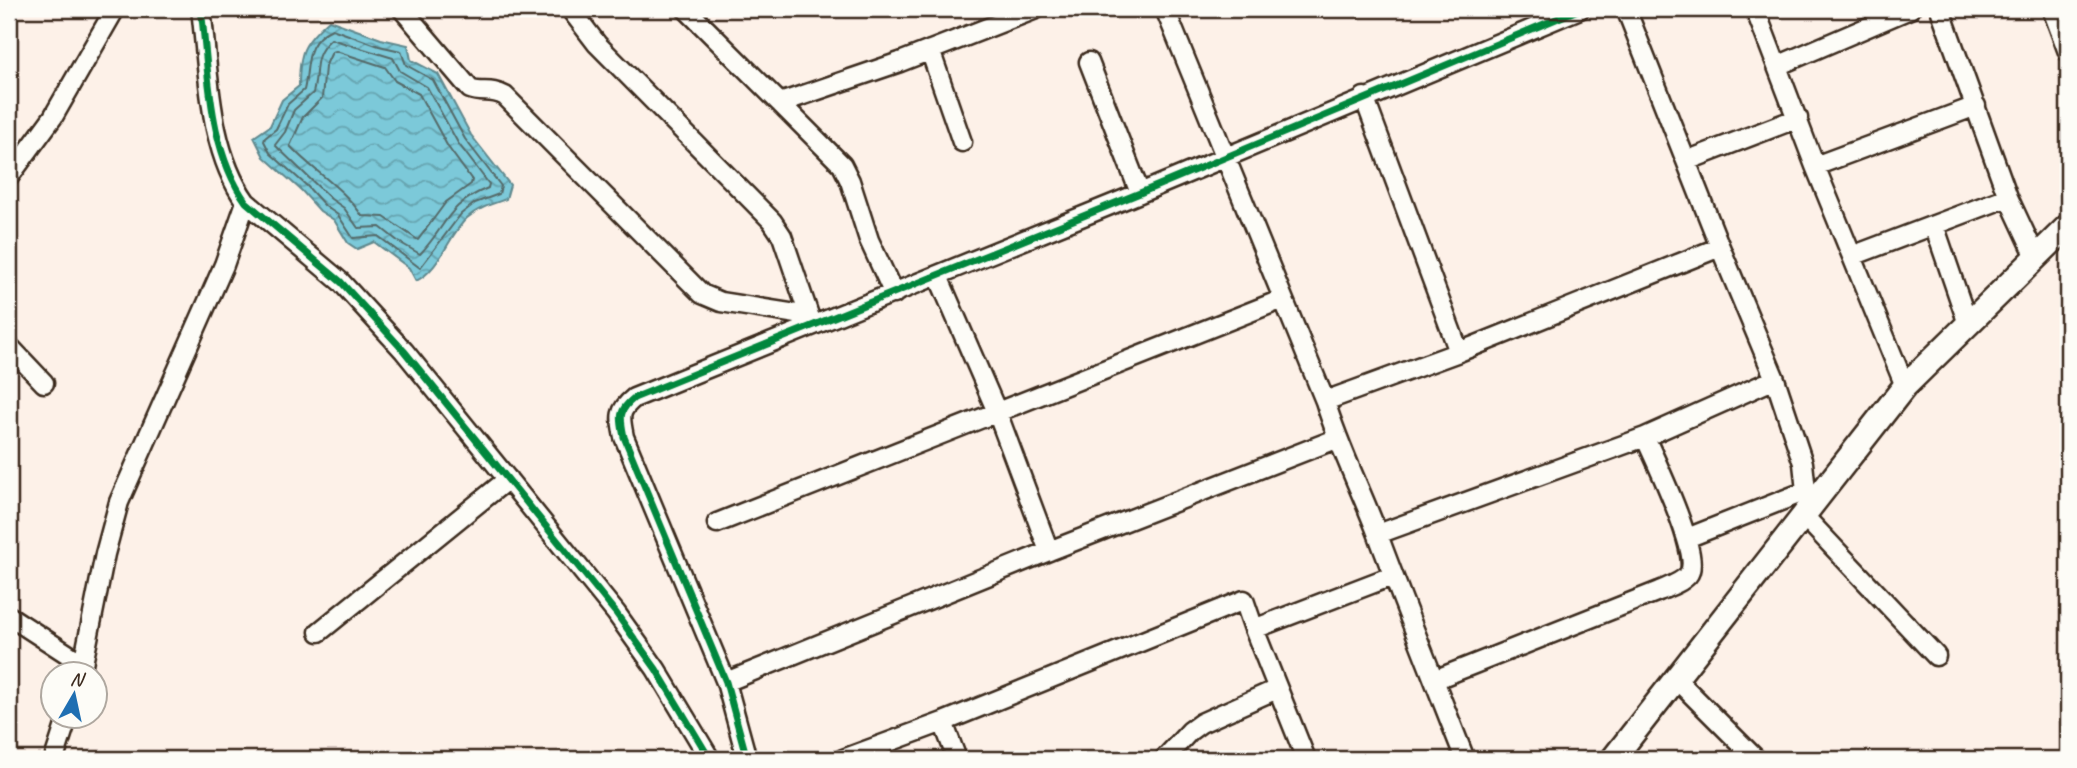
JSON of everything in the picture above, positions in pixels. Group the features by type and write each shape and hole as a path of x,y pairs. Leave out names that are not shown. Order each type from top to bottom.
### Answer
{"street":[{"path":"9,177 53,117 115,9"},
{"path":"201,9 218,141 234,186 246,202 341,282 375,317 616,613 656,669 710,759"},
{"path":"402,9 470,89 478,92 488,90 505,96 702,294 721,302 811,321"},
{"path":"686,9 842,165 869,240 894,294"},
{"path":"780,103 1036,9"},
{"path":"1165,9 1325,401 1336,439 1378,534 1465,759"},
{"path":"747,759 726,682 624,437 620,418 624,407 634,398 811,321 894,294 1580,9"},
{"path":"1626,9 1775,379 1803,463 1808,501 1936,656"},
{"path":"1755,9 1815,166 1905,386"},
{"path":"1777,66 1910,9"},
{"path":"1940,9 2008,197 2036,257"},
{"path":"2052,9 2068,52"},
{"path":"571,10 597,44 772,221 782,236 811,321"},
{"path":"930,50 962,142"},
{"path":"1089,62 1140,193"},
{"path":"1364,97 1459,352"},
{"path":"1815,166 1976,106"},
{"path":"1686,161 1798,118"},
{"path":"1852,257 2008,197"},
{"path":"84,660 104,554 119,502 224,265 246,202"},
{"path":"1934,225 1968,324"},
{"path":"1613,759 1808,501 1905,386 2068,226"},
{"path":"1325,401 1459,352 1720,247"},
{"path":"938,276 997,412 1049,551"},
{"path":"717,523 1283,299"},
{"path":"9,346 44,383"},
{"path":"1378,534 1645,437 1775,379"},
{"path":"1434,680 1679,582 1689,575 1693,564 1687,538 1645,437"},
{"path":"726,682 1049,551 1336,439"},
{"path":"319,632 508,479"},
{"path":"1687,538 1808,501"},
{"path":"1254,629 1392,576"},
{"path":"843,759 943,722 1244,600 1306,759"},
{"path":"9,616 70,660"},
{"path":"1676,679 1756,759"},
{"path":"1164,759 1201,723 1277,689"},
{"path":"943,722 957,759"},
{"path":"54,759 63,730"}],"water":[{"path":"329,20 381,39 408,45 411,60 438,74 471,135 510,185 506,199 480,209 460,225 438,261 416,281 409,268 374,242 357,249 348,243 334,220 320,211 264,157 254,137 270,126 282,100 299,86 304,49 313,35"}],"cycle path":[{"path":"201,9 217,134 233,181 246,202 341,282 404,351 616,613 656,669 710,759"},
{"path":"747,759 726,682 624,437 623,411 634,398 1140,193 1580,9"}]}
